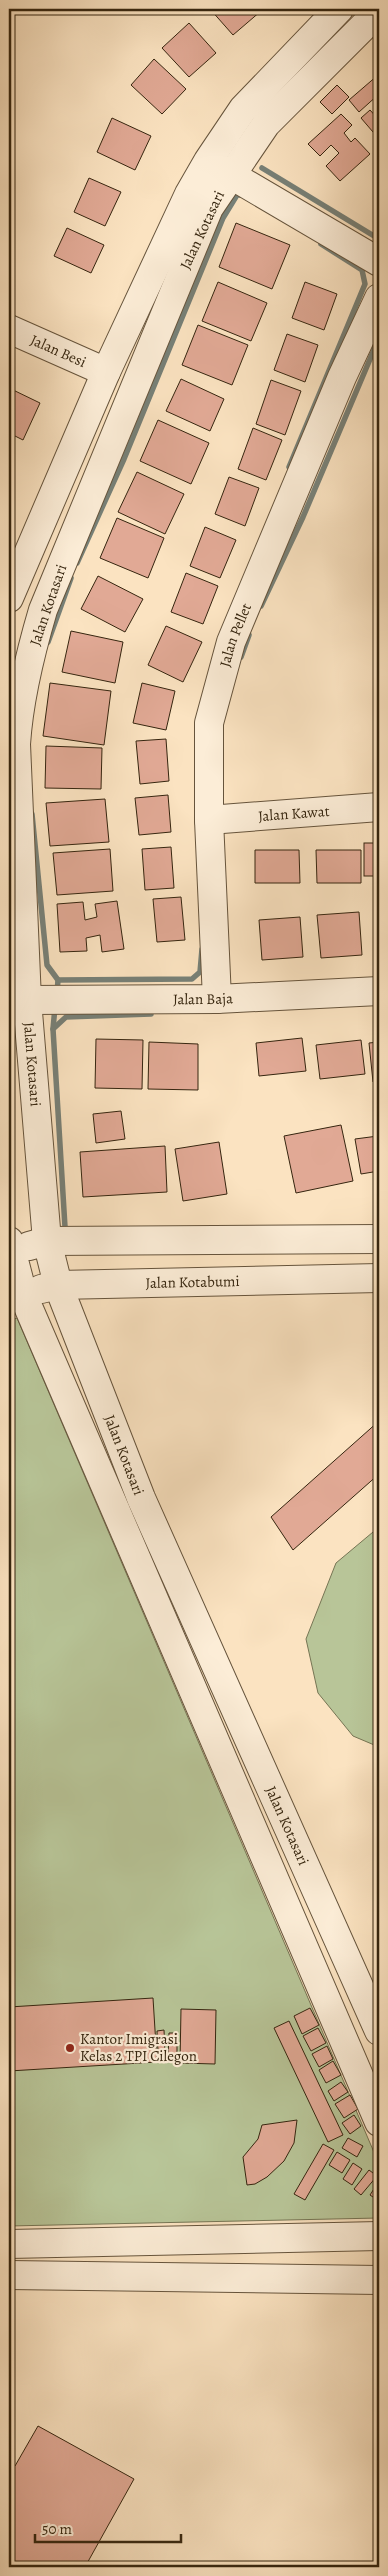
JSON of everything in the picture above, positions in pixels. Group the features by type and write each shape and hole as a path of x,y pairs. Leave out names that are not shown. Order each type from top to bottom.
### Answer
{"street":[{"name":"Jalan Kotasari","path":"9,598 106,372 189,194 208,161 243,109 339,9"},
{"name":"Jalan Kotasari","path":"379,11 266,124 209,208 42,610 13,719 47,1241 58,1285 144,1506 379,2031"},
{"path":"208,161 379,262"},
{"name":"Jalan Pellet","path":"217,999 218,819 209,723 231,642 342,377 379,298"},
{"name":"Jalan Besi","path":"9,329 106,372"},
{"name":"Jalan Kawat","path":"218,819 379,807"},
{"name":"Jalan Baja","path":"30,1000 217,999 379,992"},
{"path":"9,1248 47,1241 379,1239"},
{"name":"Jalan Kotasari","path":"9,1248 16,1297 379,2122"},
{"name":"Jalan Kotabumi","path":"16,1297 58,1285 379,1278"},
{"path":"9,2244 379,2236"},
{"path":"9,2275 379,2280"}],"green space":[{"path":"17,1318 379,2164 379,2218 9,2226 9,1321"},
{"path":"379,1527 379,1747 353,1736 318,1693 306,1639 336,1563"}],"building":[{"path":"210,9 259,9 261,11 233,35"},
{"path":"189,23 216,53 189,77 162,48"},
{"path":"154,59 186,89 162,114 131,85"},
{"path":"378,75 379,94 359,112 349,100"},
{"path":"337,85 349,97 332,114 320,102"},
{"path":"370,110 379,120 379,139 361,118"},
{"path":"341,114 352,125 344,133 351,142 355,138 370,154 340,181 326,166 339,153 331,145 320,156 308,144"},
{"path":"112,118 151,136 135,170 97,152"},
{"path":"89,178 121,192 105,226 74,212"},
{"path":"236,223 290,245 272,289 219,267"},
{"path":"67,228 104,245 91,273 54,256"},
{"path":"218,282 267,303 251,341 202,321"},
{"path":"305,282 337,294 324,330 292,318"},
{"path":"198,325 248,345 232,385 182,365"},
{"path":"287,334 318,345 305,382 274,370"},
{"path":"181,379 224,399 210,431 166,411"},
{"path":"271,380 301,391 285,435 256,424"},
{"path":"9,388 40,403 23,440 9,433"},
{"path":"158,420 209,443 191,484 140,461"},
{"path":"253,428 282,440 266,480 238,469"},
{"path":"137,472 184,494 165,534 118,512"},
{"path":"229,477 259,488 245,526 215,514"},
{"path":"117,518 164,538 148,578 100,558"},
{"path":"205,527 236,540 220,578 190,566"},
{"path":"186,573 218,586 203,624 171,612"},
{"path":"98,576 143,599 125,632 81,609"},
{"path":"166,626 202,642 183,682 148,665"},
{"path":"71,631 123,642 115,683 62,672"},
{"path":"50,683 111,691 104,745 43,736"},
{"path":"142,683 175,691 166,730 133,723"},
{"path":"166,739 169,781 140,784 136,741"},
{"path":"46,746 102,748 101,789 45,788"},
{"path":"168,795 171,832 139,835 135,798"},
{"path":"105,799 109,842 50,846 46,803"},
{"path":"364,843 379,843 379,876 364,876"},
{"path":"171,847 174,888 145,890 142,849"},
{"path":"110,849 113,891 57,895 53,853"},
{"path":"255,850 299,850 300,883 255,883"},
{"path":"316,850 361,850 361,883 317,883"},
{"path":"181,897 185,940 157,942 153,899"},
{"path":"117,901 124,949 102,952 100,935 86,938 87,951 60,952 57,904 83,902 85,920 97,917 95,904"},
{"path":"359,912 362,955 321,958 317,915"},
{"path":"375,913 379,913 379,949 377,949"},
{"path":"300,917 303,957 262,960 259,920"},
{"path":"302,1038 306,1071 259,1076 256,1043"},
{"path":"96,1039 143,1040 142,1089 95,1088"},
{"path":"361,1040 365,1074 320,1079 316,1045"},
{"path":"149,1042 198,1044 198,1090 148,1089"},
{"path":"379,1042 379,1081 373,1082 369,1043"},
{"path":"121,1111 125,1139 96,1143 93,1114"},
{"path":"341,1125 353,1181 296,1193 284,1136"},
{"path":"378,1136 379,1171 361,1174 355,1139"},
{"path":"219,1142 227,1194 183,1201 175,1149"},
{"path":"165,1146 167,1192 83,1197 80,1152"},
{"path":"379,1421 379,1474 293,1550 271,1517"},
{"path":"153,1998 157,2062 9,2071 9,2007"},
{"path":"310,2008 319,2025 302,2034 294,2016"},
{"path":"181,2009 216,2010 215,2064 180,2063"},
{"path":"289,2021 343,2135 328,2142 274,2028"},
{"path":"318,2028 326,2043 311,2051 303,2036"},
{"path":"164,2030 165,2051 158,2051 157,2031"},
{"path":"169,2033 177,2033 177,2059 168,2059"},
{"path":"327,2046 333,2059 319,2067 312,2054"},
{"path":"333,2061 341,2075 326,2083 319,2070"},
{"path":"341,2082 348,2092 334,2101 328,2091"},
{"path":"350,2095 358,2109 344,2118 335,2104"},
{"path":"354,2115 361,2126 350,2134 342,2123"},
{"path":"297,2120 294,2143 284,2161 267,2177 255,2184 247,2185 243,2157 258,2139 262,2125"},
{"path":"348,2138 363,2146 357,2157 342,2148"},
{"path":"323,2144 334,2150 305,2200 294,2194"},
{"path":"337,2152 350,2160 342,2173 329,2165"},
{"path":"353,2163 362,2169 352,2185 343,2179"},
{"path":"369,2170 377,2176 361,2195 354,2189"},
{"path":"379,2181 379,2201 370,2195"},
{"path":"38,2426 134,2479 85,2567 9,2567 9,2462 15,2466"}],"waterway":[{"path":"262,168 379,239"},
{"path":"77,563 124,459 223,218 237,195 244,195"},
{"path":"289,467 365,284 362,270 321,244"},
{"path":"261,606 303,517 379,338"},
{"path":"48,642 71,578"},
{"path":"241,657 249,635"},
{"path":"32,814 47,965 58,980 57,993"},
{"path":"58,980 192,979 200,972 202,949"},
{"path":"53,1029 55,1007"},
{"path":"70,1232 65,1227 53,1029 66,1017 151,1014"}],"place":[{"name":"Kantor Imigrasi Kelas 2 TPI Cilegon","path":"70,2048"}]}
